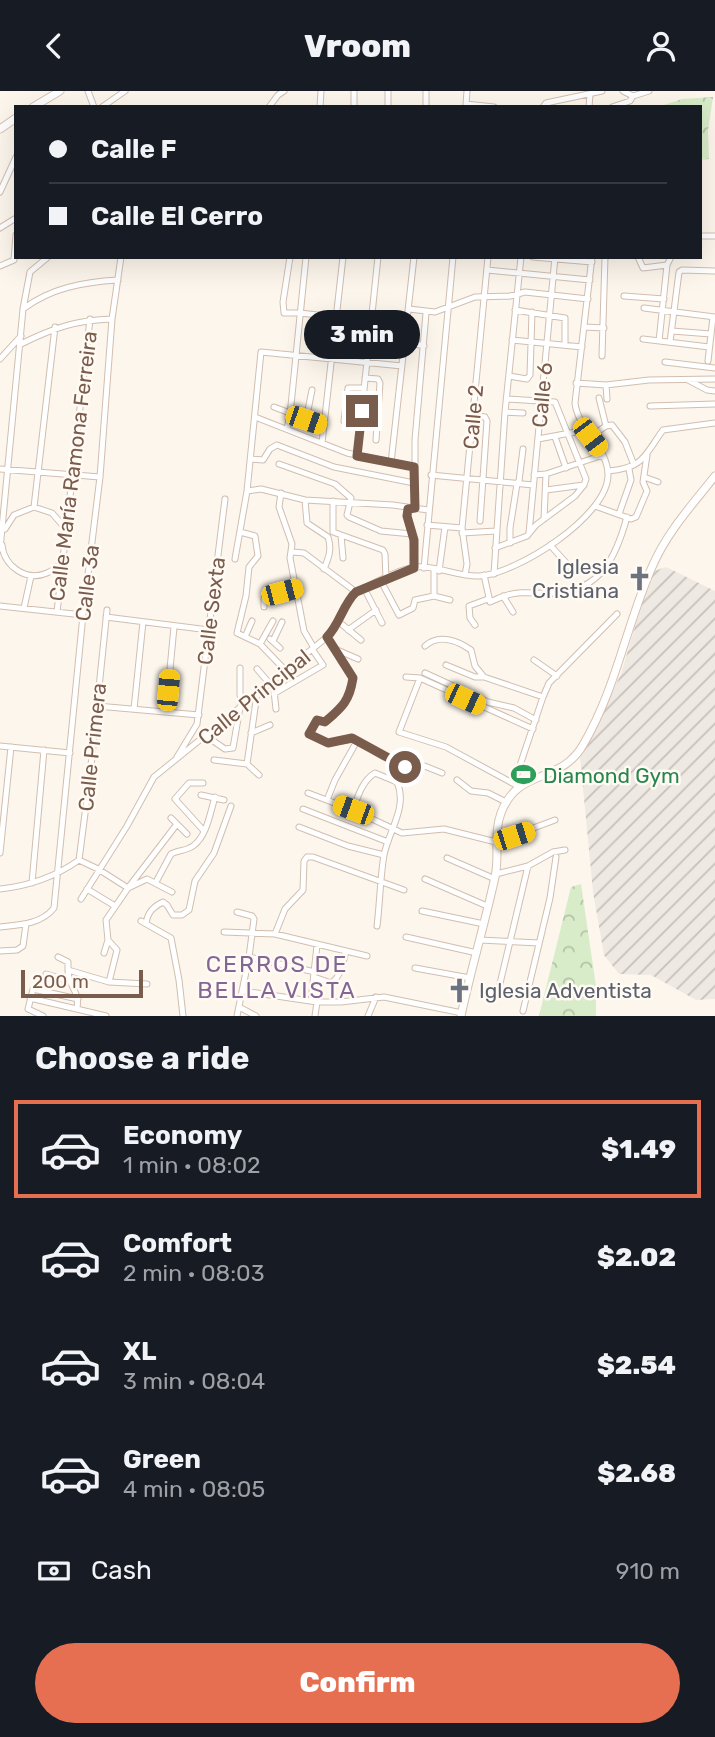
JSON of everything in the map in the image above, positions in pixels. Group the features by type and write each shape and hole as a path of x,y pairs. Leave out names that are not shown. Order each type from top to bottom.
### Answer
{"main road":[{"path":"47,94 60,91"},
{"path":"461,1014 495,876 497,827 506,802 516,785 565,767 584,744 619,667 652,565 673,527 715,476"}],"street":[{"path":"105,105 125,91"},
{"path":"270,105 284,91"},
{"path":"565,91 566,98"},
{"path":"556,104 575,94 602,91"},
{"path":"623,91 633,96"},
{"path":"618,105 649,91"},
{"path":"0,192 14,161"},
{"path":"0,549 23,309 30,272 46,259"},
{"name":"Calle 3a","path":"26,924 49,914 54,908 83,615 100,477 112,319 121,259"},
{"path":"290,259 282,311 286,314 300,313 336,319 370,333 424,346"},
{"path":"286,429 290,415 306,259"},
{"path":"322,443 343,259"},
{"path":"357,456 378,259"},
{"path":"391,463 414,259"},
{"path":"424,568 453,259"},
{"name":"Calle 2","path":"465,575 467,563 462,530 488,259"},
{"path":"494,574 506,399 521,259"},
{"name":"Calle 6","path":"529,533 554,259"},
{"path":"574,259 592,263 604,270"},
{"path":"602,356 605,259"},
{"path":"639,259 643,268 669,261 679,265 670,342"},
{"path":"659,341 669,261"},
{"path":"293,552 304,552 356,592 414,568 465,575 494,574 514,567 550,545 595,506 606,488 608,471 603,455 575,409 592,263"},
{"path":"487,270 590,280"},
{"path":"679,272 715,271"},
{"path":"23,309 58,289 97,281 118,280"},
{"path":"409,309 426,313 448,308 467,299 517,294 588,299"},
{"path":"624,296 664,299"},
{"path":"644,308 714,317 708,361"},
{"path":"515,310 566,319 565,345"},
{"path":"509,376 529,378 532,312"},
{"path":"415,508 414,467 426,313"},
{"path":"21,344 55,327 90,319 112,319"},
{"name":"Calle María Ramona Ferreira","path":"57,612 90,319"},
{"path":"34,507 55,327"},
{"path":"585,327 604,328"},
{"path":"672,331 711,334"},
{"path":"0,359 22,336"},
{"path":"643,339 709,348"},
{"path":"512,340 582,347"},
{"path":"235,559 247,491 261,352 402,366"},
{"path":"665,362 715,367"},
{"path":"365,378 378,379 380,383 376,440"},
{"path":"576,383 606,385 649,380 715,379"},
{"path":"688,380 715,391"},
{"path":"606,385 607,399"},
{"path":"344,421 348,388 364,388"},
{"path":"306,420 312,390"},
{"path":"599,398 606,426"},
{"path":"495,548 529,533 575,496 584,485 585,474 555,402 506,399"},
{"path":"650,406 715,404"},
{"path":"274,407 324,426"},
{"path":"505,412 523,413"},
{"path":"473,415 485,417 487,421 480,521"},
{"path":"255,417 357,456 414,467"},
{"path":"608,471 632,467 647,455 663,430 715,423"},
{"path":"590,437 612,425 625,442 632,467 631,480 619,514"},
{"path":"538,439 586,430"},
{"path":"555,436 566,468"},
{"path":"251,459 263,460 270,449 277,445 334,467 414,483"},
{"path":"510,543 523,449"},
{"path":"534,475 546,474 603,455"},
{"path":"595,506 627,517 636,517 647,491 643,483 647,455"},
{"path":"279,464 335,484 349,494 349,517 381,531 412,534"},
{"path":"0,469 100,477"},
{"path":"544,519 546,474"},
{"path":"431,475 533,485"},
{"path":"644,477 659,482"},
{"path":"546,489 584,485"},
{"path":"247,491 261,489 305,500 393,505 428,510"},
{"path":"275,693 323,665 304,631 290,558 293,552 279,507 281,493"},
{"name":"Calle Sexta","path":"175,759 197,724 199,715 225,499"},
{"path":"305,500 307,523 330,535 341,535 383,550 383,580 399,615 413,608 415,600 435,596 450,600"},
{"path":"324,569 330,555 333,501"},
{"path":"61,564 46,574 31,576 19,572 9,564 3,553 1,539 6,524 15,515 34,507 52,513 65,528"},
{"path":"408,509 414,568"},
{"path":"475,625 470,618 469,606 516,593 564,592 603,573 621,540 627,517"},
{"path":"427,526 496,531"},
{"path":"435,596 436,570 445,527"},
{"path":"240,532 256,536 258,556 249,567 246,596 237,634 260,644 286,671"},
{"path":"341,535 342,558"},
{"path":"550,545 569,566"},
{"path":"484,575 488,599"},
{"path":"24,608 31,576"},
{"path":"264,607 264,598 296,588"},
{"path":"364,588 382,623"},
{"name":"Calle Principal","path":"81,899 127,826 150,782 327,637 356,592"},
{"path":"503,596 513,612"},
{"path":"0,606 83,615"},
{"name":"Calle Primera","path":"79,860 107,610"},
{"path":"348,630 376,610"},
{"path":"419,678 399,732 446,747 516,785 549,683 617,614"},
{"path":"106,617 209,631"},
{"path":"245,636 252,621"},
{"path":"260,644 273,621"},
{"path":"134,709 143,622"},
{"path":"273,641 282,622"},
{"path":"339,622 361,640"},
{"path":"166,711 174,627"},
{"path":"265,634 280,648"},
{"path":"327,637 353,678 351,691 341,708 322,722 315,722 310,736 328,743 351,738 406,768 411,768 417,762 442,773"},
{"path":"425,646 438,639 458,643 471,650 475,666 484,677"},
{"path":"335,649 358,659"},
{"path":"534,660 557,676"},
{"path":"446,665 475,677 484,677 543,697"},
{"path":"206,736 225,749 233,748 241,706 240,668"},
{"path":"257,669 272,683 276,709"},
{"path":"425,673 488,702 514,708 536,720"},
{"path":"407,677 419,678 533,729"},
{"path":"247,764 257,694"},
{"path":"97,706 199,715"},
{"path":"251,733 270,725"},
{"path":"327,800 357,741"},
{"path":"0,746 70,753"},
{"path":"0,853 11,747"},
{"path":"32,883 44,750"},
{"path":"214,760 247,764 259,775"},
{"path":"397,782 406,768"},
{"path":"353,810 362,786 371,774 397,782 401,791 400,802 384,855 377,926"},
{"path":"457,780 471,791 491,794 506,802"},
{"path":"203,783 189,783 175,799 204,831"},
{"path":"308,793 402,833 444,829 496,842 555,820"},
{"path":"201,795 224,800"},
{"path":"156,882 171,854 193,846 204,831 215,797"},
{"path":"182,1015 171,938 143,922 154,907 163,902 173,915 182,915 189,910 195,881 214,853 230,806"},
{"path":"303,809 388,842"},
{"path":"171,818 187,834"},
{"path":"104,953 108,940 106,921 177,824"},
{"path":"299,827 348,846 384,855"},
{"path":"447,858 495,876 528,866 553,852 565,850"},
{"path":"275,934 285,909 303,890 304,861 307,857 313,856 404,890"},
{"path":"523,1011 555,876 556,857"},
{"path":"0,889 32,883 58,873 79,860 99,869 128,888"},
{"path":"497,996 528,866"},
{"path":"128,888 147,879 172,892"},
{"path":"425,880 487,905"},
{"path":"87,888 115,907"},
{"path":"422,911 484,924"},
{"path":"237,912 253,917 249,957 237,1016"},
{"path":"0,927 26,924 23,946 16,950 0,951"},
{"path":"224,932 275,934 367,956"},
{"path":"406,937 477,953"},
{"path":"108,940 117,950 109,982"},
{"path":"480,940 539,943"},
{"path":"315,1016 314,974 317,945"},
{"path":"249,957 314,974 331,983 335,982 341,971 346,951"},
{"path":"58,957 68,962 69,981 81,1012"},
{"path":"415,968 470,978"},
{"path":"68,970 109,982 147,984"},
{"path":"46,974 69,981"},
{"path":"43,1016 29,1010 33,989 78,999"},
{"path":"243,991 314,1001 341,1002 384,997 461,1014"},
{"path":"368,1016 376,997"},
{"path":"30,998 106,1016"},
{"path":"239,1007 256,1016"}],"shaded area":[{"path":"666,567 715,591 715,999 696,1000 651,975 619,974 604,955 593,892 580,757 621,674 651,572"}],"green space":[{"path":"713,97 708,131 709,159 702,160 702,105 664,105 682,99"},
{"path":"581,884 596,986 596,1016 539,1016 571,887"}],"place":[{"name":"Iglesia Cristiana","path":"639,578"},
{"name":"Diamond Gym","path":"523,775"},
{"name":"Iglesia Adventista","path":"459,990"}],"district":[{"name":"CERROS DE BELLA VISTA","path":"277,977"}],"route":[{"path":"362,411 357,456 414,467 415,508 408,509 407,516 414,540 414,568 352,595 339,622 327,637 353,678 349,697 325,722 317,720 309,734 328,743 352,738 405,767"}]}
